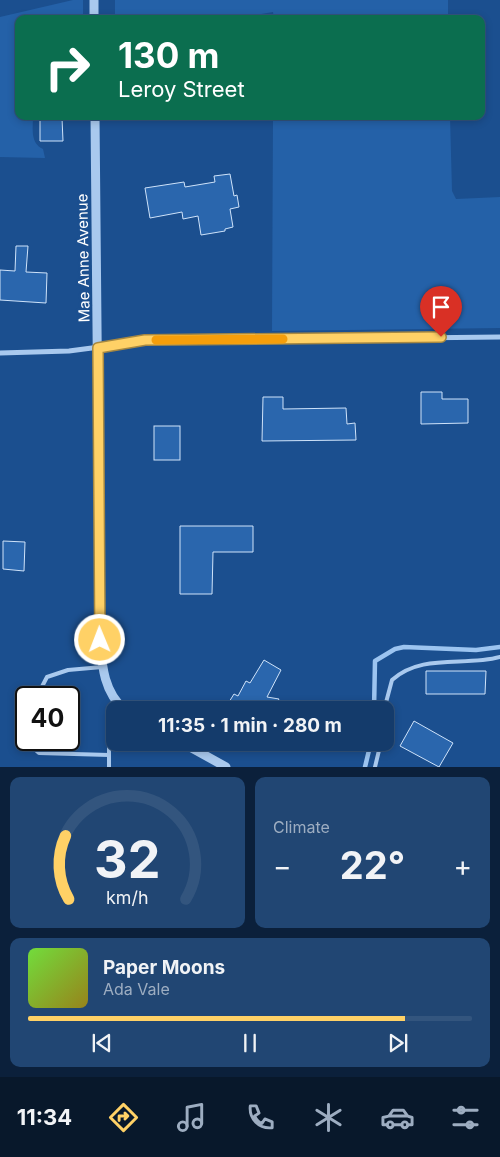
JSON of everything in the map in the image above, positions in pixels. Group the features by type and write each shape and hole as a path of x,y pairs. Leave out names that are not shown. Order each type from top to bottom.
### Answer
{"street":[{"path":"94,0 94,15"},
{"name":"Mae Anne Avenue","path":"95,120 100,631 102,667 113,697"},
{"path":"0,353 69,352 145,340 500,337"},
{"path":"113,697 117,701"},
{"path":"197,751 226,767"}],"lane":[{"path":"386,701 392,680 408,669 428,664 500,657"},
{"path":"42,686 47,677 68,670 102,667"},
{"path":"110,767 109,733 113,697"},
{"path":"37,751 39,753 109,755"},
{"path":"375,767 379,751"}],"shaded area":[{"path":"73,0 83,0 83,15 15,15 15,120 33,120 34,139 43,149 45,158 0,157 0,17"},
{"path":"115,0 448,0 448,15 273,15 273,12 255,15 115,15"},
{"path":"273,120 450,120 452,191 456,199 500,197 500,328 272,331"}],"building":[{"path":"40,120 62,120 63,141 40,141"},
{"path":"230,174 234,196 237,195 239,207 230,209 233,227 225,229 225,231 201,235 198,216 183,219 182,212 150,218 145,188 184,182 185,187 215,182 214,176"},
{"path":"16,246 28,246 26,272 47,273 46,303 0,300 0,270 15,271"},
{"path":"421,392 442,392 442,399 468,399 468,423 421,424"},
{"path":"263,397 283,397 283,409 346,408 347,424 355,423 356,440 262,441"},
{"path":"154,426 180,426 180,460 154,460"},
{"path":"180,526 253,526 253,552 213,552 212,594 180,594"},
{"path":"3,541 25,542 24,571 3,569"},
{"path":"264,660 281,670 267,697 279,699 278,701 230,701 234,694 238,696 246,681 250,683"},
{"path":"426,671 486,671 485,694 426,694"},
{"path":"414,721 453,743 439,767 400,746"}],"waterway":[{"path":"374,701 375,661 395,649 404,647 476,650 500,647"},
{"path":"365,767 369,751"}],"slow traffic":[{"path":"156,340 283,339"}],"route":[{"path":"100,640 98,348 145,340 441,337"}]}
